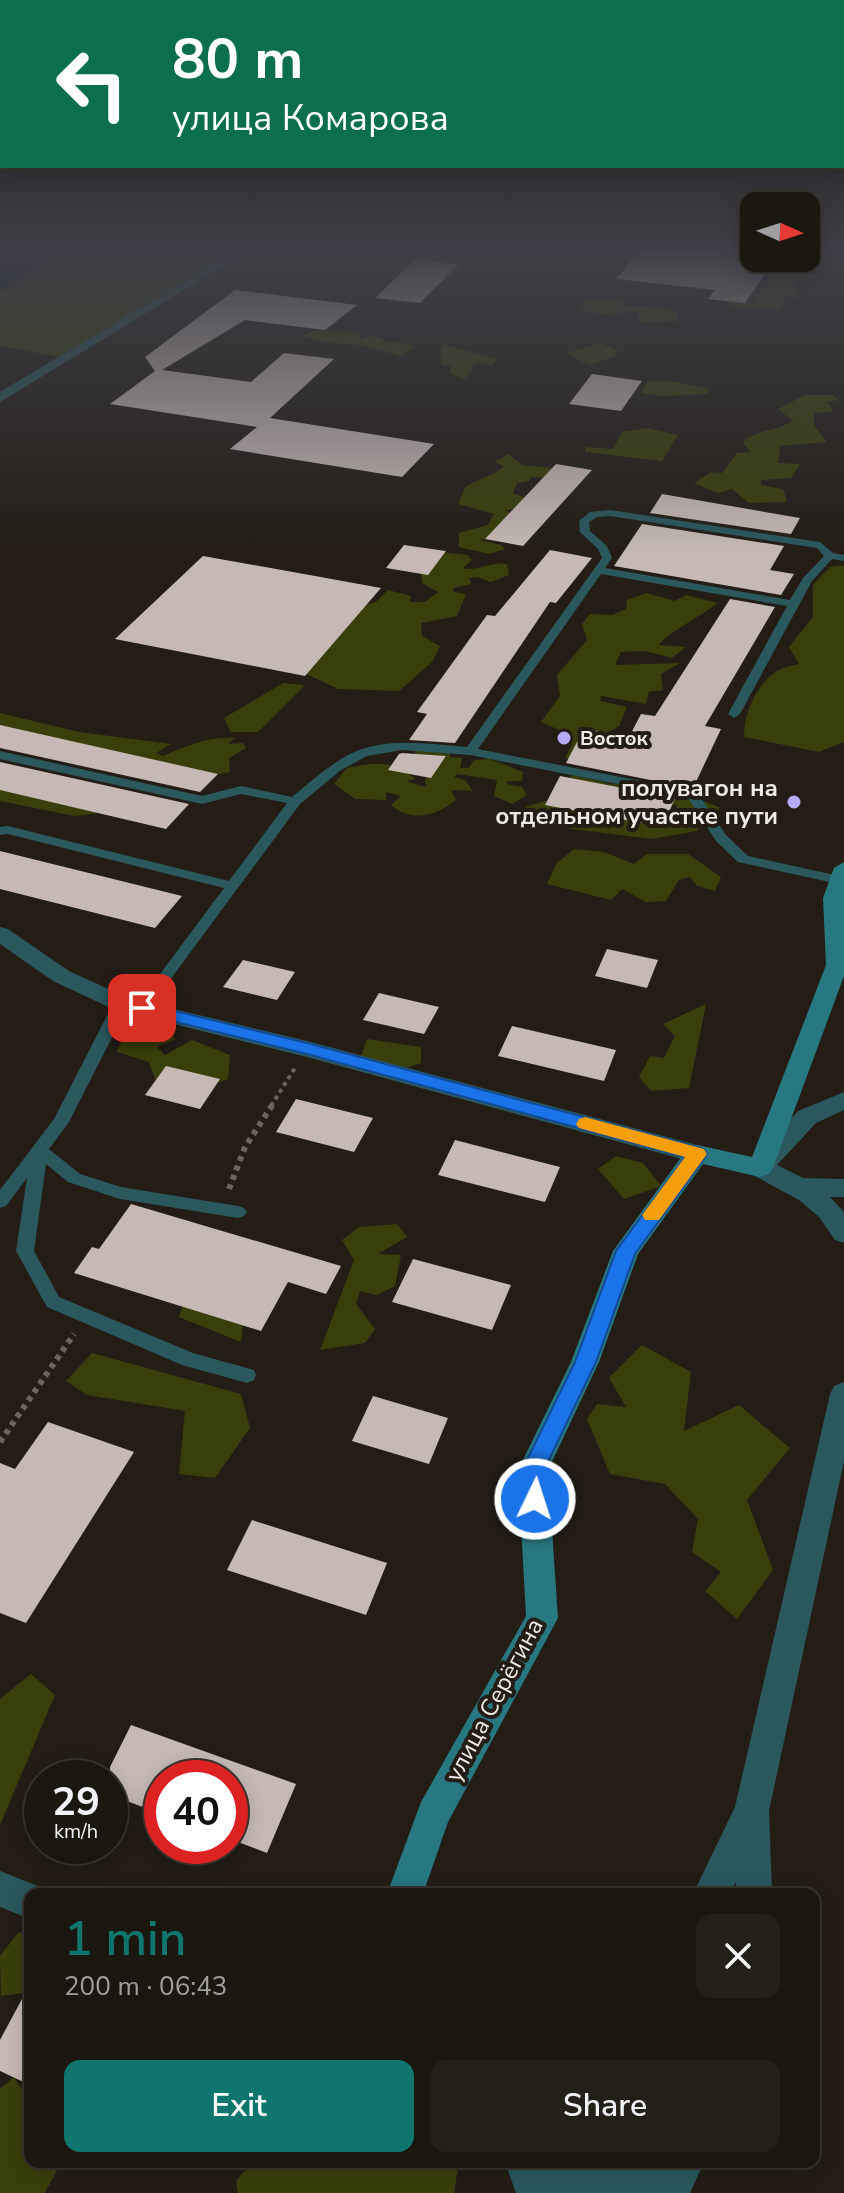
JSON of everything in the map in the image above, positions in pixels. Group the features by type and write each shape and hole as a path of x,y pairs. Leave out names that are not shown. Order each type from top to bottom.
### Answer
{"street":[{"path":"0,398 79,350"},
{"path":"760,1168 837,965 840,932 833,898 842,874"},
{"path":"0,934 61,976 131,1006 760,1168 803,1187 836,1218 844,1233"},
{"path":"760,1168 807,1117 844,1100"},
{"name":"улица Серёгина","path":"407,1888 433,1814 542,1618 533,1470 585,1362 626,1251 697,1154"},
{"path":"803,1187 844,1188"},
{"path":"754,1888 752,1811 844,1394"},
{"path":"714,1888 752,1811"},
{"path":"0,1889 24,1899"},
{"path":"528,2168 538,2193 581,2168"},
{"path":"575,2193 652,2183 667,2168"},
{"path":"669,2193 681,2168"}],"lane":[{"path":"470,751 607,558 603,548 585,532 584,521 594,514 610,513 820,545 830,556 844,558"},
{"path":"734,714 807,580 830,556"},
{"path":"598,570 793,604"},
{"path":"0,1202 61,1122 94,1062 131,1006 232,886 295,801 361,753 401,747 470,751 692,795 721,838 743,859 842,874"},
{"path":"0,755 202,800 241,790 295,801"},
{"path":"0,831 8,830 232,886"},
{"path":"40,1150 74,1178 120,1193 230,1210"},
{"path":"40,1150 25,1251 53,1302 189,1360 247,1375"}],"path":[{"path":"230,1210 245,1147 307,1049"},
{"path":"0,1442 85,1316"}],"green space":[{"path":"23,350 70,350 59,357"},
{"path":"380,350 409,350 400,356"},
{"path":"441,350 465,350 497,359 492,365 477,364 469,368 473,369 464,379 449,373 451,366 441,365"},
{"path":"619,351 615,356 589,365 567,353"},
{"path":"647,381 671,381 709,389 707,394 662,396 642,393"},
{"path":"805,395 833,395 839,400 827,402 833,412 813,413 815,427 827,442 780,446 778,463 800,464 791,478 761,480 761,485 783,489 787,502 749,503 732,489 718,493 694,483 711,472 722,473 737,453 750,452 743,442 749,438 793,421 778,409"},
{"path":"647,428 678,435 662,461 585,452 585,447 613,449 622,432"},
{"path":"508,454 522,465 561,469 550,478 531,477 529,481 517,483 513,493 531,500 527,506 505,511 522,516 514,535 479,540 501,545 505,549 489,554 459,547 459,533 488,525 494,514 458,504 466,486 497,472 504,466 495,462"},
{"path":"431,551 468,555 472,560 463,568 507,564 509,575 491,582 477,577 469,578 471,584 453,588 453,592 466,594 457,616 421,623 422,636 440,646 432,662 399,691 338,689 296,669 355,610 377,601 388,590 411,596 410,602 425,602 438,592 422,583 421,570"},
{"path":"844,565 844,742 819,752 744,737 748,710 761,686 776,671 799,664 789,647 813,617 813,585 830,567"},
{"path":"646,593 675,601 686,595 718,603 659,645 686,647 672,658 645,651 621,652 615,665 680,663 661,674 663,690 649,692 646,704 601,696 600,701 627,707 619,726 605,735 601,763 565,758 572,745 563,741 564,732 541,722 560,696 557,675 587,640 582,624 590,614 612,615 626,609 627,600"},
{"path":"283,683 305,685 258,732 231,732 224,718"},
{"path":"0,713 79,732 171,744 156,753 163,756 189,745 216,739 235,738 228,744 243,743 246,748 229,758 230,772 209,776 0,728"},
{"path":"413,748 450,751 450,757 462,758 460,768 469,768 474,760 490,759 523,772 522,781 508,781 507,784 522,787 527,795 512,804 494,796 497,780 457,774 454,777 465,780 473,791 451,790 456,800 448,806 416,816 391,805 401,796 386,792 386,800 355,799 334,784 347,768 376,764 399,768 416,779 406,781 426,787 425,780 429,773 422,769"},
{"path":"572,775 611,784 659,787 662,799 678,792 719,807 718,824 701,817 697,831 652,839 557,827 525,807 562,796 581,806 588,818 606,815 610,826 625,815 649,821 678,810 676,805 565,783"},
{"path":"0,782 107,812 74,816 0,801"},
{"path":"574,849 604,852 634,864 647,854 688,854 721,877 715,891 697,886 690,877 679,880 666,901 646,902 622,889 611,900 547,884 556,864"},
{"path":"706,1004 689,1088 651,1091 639,1077 650,1056 664,1058 675,1036 663,1024"},
{"path":"160,1028 176,1039 157,1047 165,1055 192,1040 230,1055 228,1079 199,1090 155,1079 149,1062 117,1052 123,1036"},
{"path":"367,1039 421,1047 421,1063 382,1076 358,1065"},
{"path":"616,1156 643,1163 661,1186 624,1199 598,1169"},
{"path":"397,1224 407,1237 378,1254 401,1255 395,1286 377,1295 360,1291 356,1304 375,1329 365,1343 320,1350 354,1260 342,1240 359,1227"},
{"path":"186,1297 244,1316 241,1342 179,1317"},
{"path":"642,1345 691,1372 684,1431 739,1405 790,1448 747,1500 773,1570 737,1619 705,1591 721,1572 692,1552 698,1519 665,1484 610,1474 587,1419 597,1404 626,1407 609,1378"},
{"path":"92,1353 241,1394 250,1428 215,1478 179,1474 185,1411 87,1395 66,1381"},
{"path":"31,1674 55,1695 28,1760 24,1760 24,1768 0,1825 0,1699"},
{"path":"24,1932 24,1993 1,1996 0,1956 18,1933"},
{"path":"14,2077 24,2093 24,2168 58,2168 45,2193 0,2193 0,2089"},
{"path":"247,2168 458,2168 454,2193 238,2193 236,2181"}],"building":[{"path":"154,350 195,350 162,370 251,382 284,353 334,359 270,418 434,444 402,477 230,449 257,427 110,404 155,371 145,357"},
{"path":"592,374 642,381 621,411 569,404"},
{"path":"556,464 592,470 523,546 485,539"},
{"path":"662,494 800,518 791,534 650,513"},
{"path":"642,524 784,546 770,570 794,574 781,595 614,566"},
{"path":"404,545 446,551 428,575 386,568"},
{"path":"550,550 592,558 556,603 550,602 455,743 409,740 427,714 417,712 487,615 495,616"},
{"path":"203,556 381,588 305,676 115,639"},
{"path":"730,599 775,607 705,726 721,729 695,784 682,782 680,786 566,763 584,729 629,737 641,714 655,716"},
{"path":"0,725 218,774 200,792 0,748"},
{"path":"399,754 446,756 431,778 388,770"},
{"path":"0,762 189,804 166,829 0,790"},
{"path":"560,776 675,798 663,827 545,805"},
{"path":"0,851 182,896 155,928 0,889"},
{"path":"607,949 658,960 647,988 595,976"},
{"path":"243,960 295,972 277,1000 223,987"},
{"path":"379,993 439,1007 424,1034 363,1020"},
{"path":"512,1026 616,1050 604,1081 498,1056"},
{"path":"166,1066 220,1079 200,1109 145,1095"},
{"path":"296,1099 373,1118 354,1152 276,1132"},
{"path":"455,1140 560,1167 545,1202 438,1175"},
{"path":"131,1204 341,1266 326,1294 288,1282 261,1331 74,1273 92,1247 99,1249"},
{"path":"413,1259 511,1285 492,1330 392,1302"},
{"path":"373,1396 448,1418 429,1464 352,1441"},
{"path":"48,1422 134,1452 26,1623 0,1613 0,1463 15,1469"},
{"path":"252,1520 387,1563 366,1615 227,1570"},
{"path":"131,1725 229,1760 144,1760 144,1807 128,1802 128,1760 114,1760"},
{"path":"248,1767 296,1784 267,1853 248,1846"},
{"path":"24,1995 24,2082 0,2071 0,2040"}],"slow traffic":[{"path":"585,1124 697,1154 652,1215"}],"place":[{"name":"Восток","path":"564,738"},
{"name":"полувагон на отдельном участке пути","path":"794,802"}],"route":[{"path":"142,1008 697,1154 626,1251 585,1362 533,1470 535,1499"}]}
